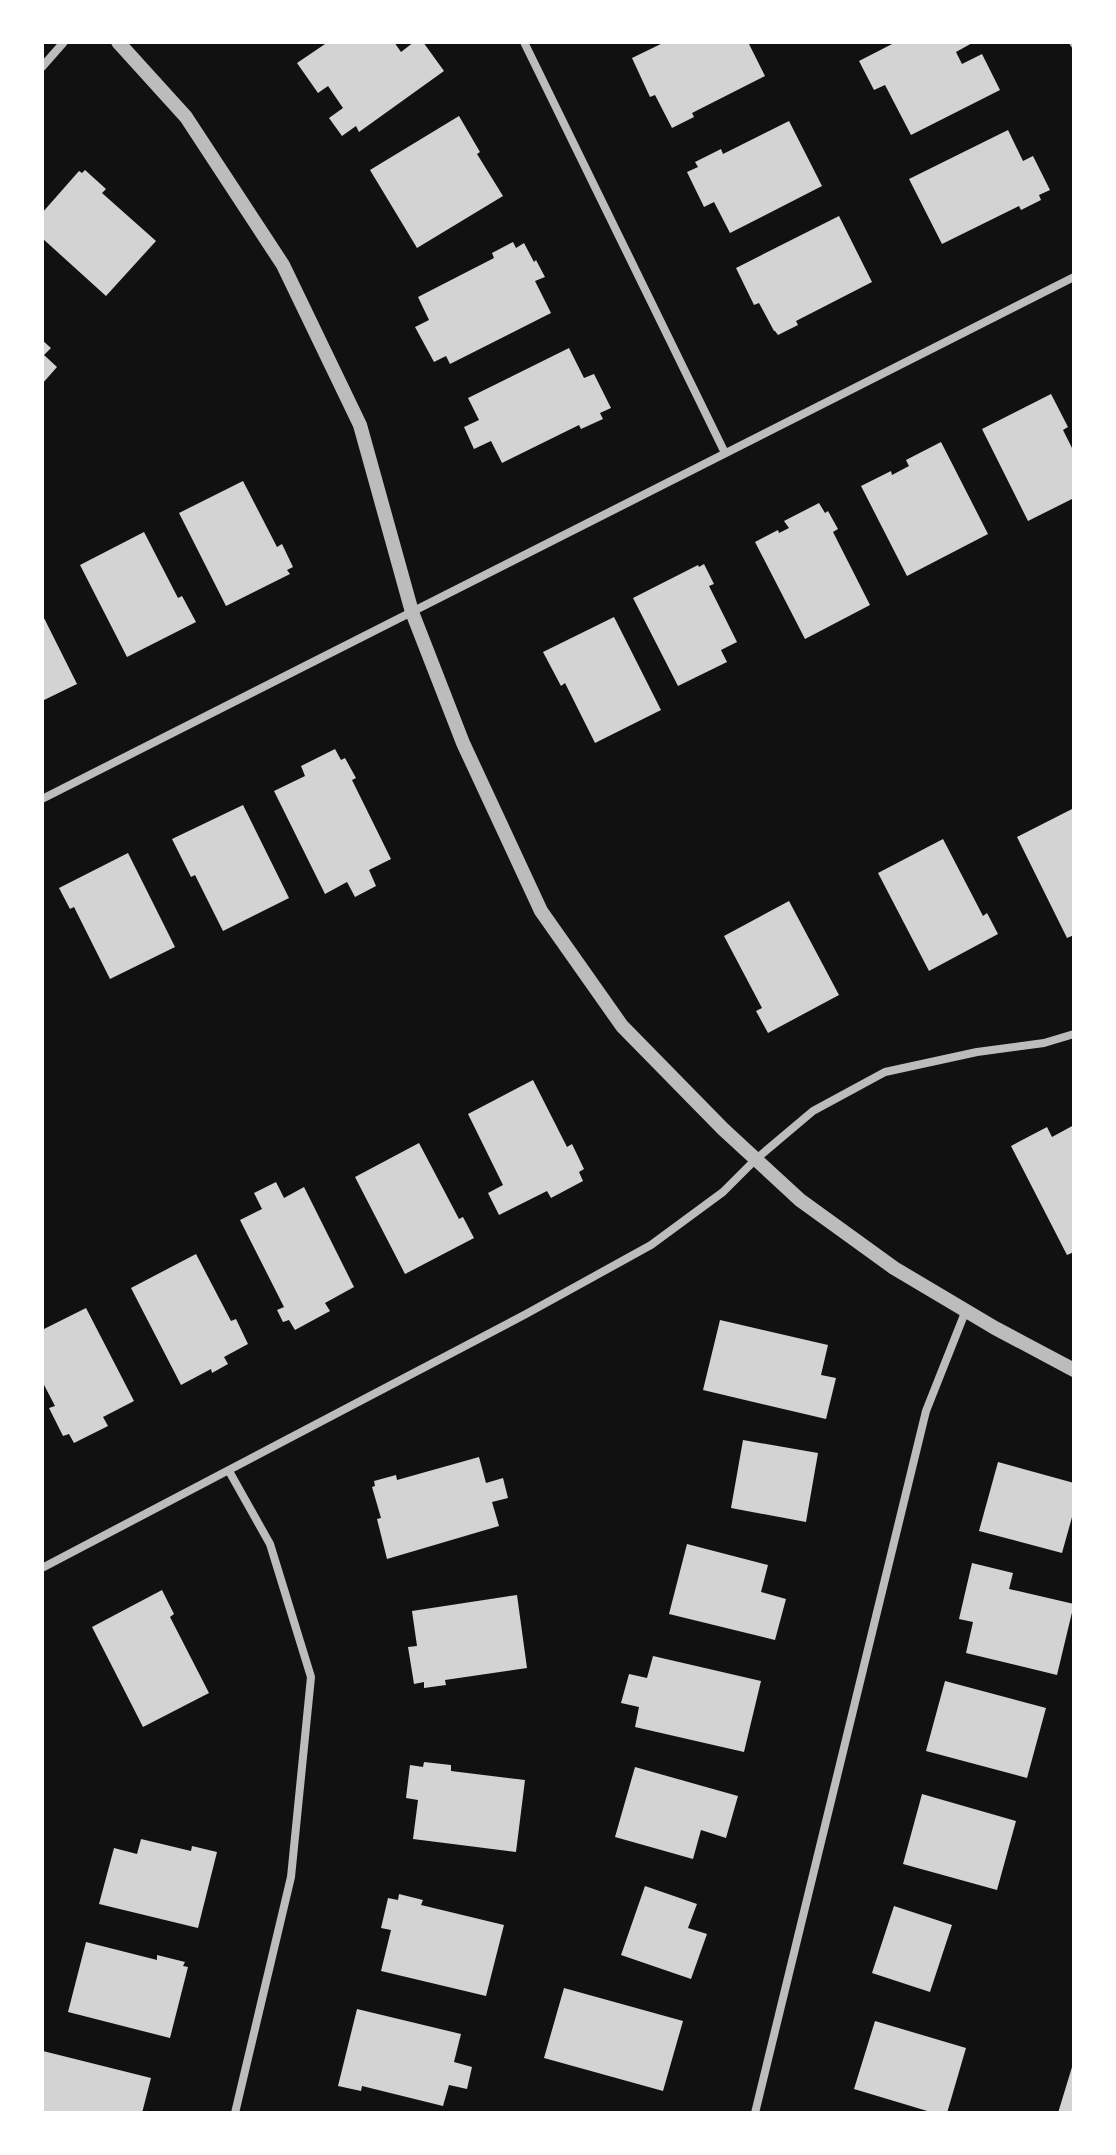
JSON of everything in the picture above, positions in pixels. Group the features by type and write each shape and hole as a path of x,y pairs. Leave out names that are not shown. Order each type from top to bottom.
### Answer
{"street":[{"path":"42,67 64,42"},
{"path":"118,42 186,117 283,265 360,425 412,612 463,743 541,911 622,1026 723,1129 800,1200 882,1259 1074,1370"},
{"path":"524,42 725,453"},
{"path":"42,799 1074,277"},
{"path":"42,1568 651,1245 723,1192 813,1111 885,1072 977,1052 1044,1043 1074,1034"},
{"path":"755,2113 926,1411 966,1310"},
{"path":"229,1471 270,1544 311,1677 291,1877 235,2113"}],"building":[{"path":"328,42 394,42 401,52 414,42 423,42 444,71 359,132 356,126 342,136 329,118 343,108 328,86 318,93 297,63"},
{"path":"665,42 748,42 765,76 692,113 694,117 672,128 655,95 650,97 632,58"},
{"path":"896,42 974,42 956,52 962,64 982,54 1000,90 911,135 885,85 874,90 859,61"},
{"path":"459,116 480,152 477,154 503,196 417,248 370,170"},
{"path":"789,121 822,186 730,233 714,202 704,207 687,172 698,167 695,162 721,149 723,154"},
{"path":"1008,130 1023,161 1033,156 1050,190 1039,195 1041,200 1021,210 1019,206 942,244 909,179"},
{"path":"85,170 106,189 102,193 156,241 106,296 42,238 42,213 79,171 82,173"},
{"path":"839,216 872,282 796,321 798,325 778,335 759,303 754,305 736,268"},
{"path":"513,242 516,248 524,243 534,262 536,260 545,277 535,281 551,313 450,364 446,356 434,362 415,327 429,320 418,297 494,258 492,253"},
{"path":"42,340 51,348 44,355 57,367 42,384"},
{"path":"569,348 584,378 594,374 611,408 600,413 603,419 581,429 579,425 502,463 491,441 474,449 464,427 479,420 468,398"},
{"path":"1051,394 1068,427 1063,430 1074,452 1074,498 1028,521 982,429"},
{"path":"941,442 988,534 907,576 861,486 909,466 906,460"},
{"path":"243,481 277,547 282,544 293,567 287,570 290,574 226,606 179,513"},
{"path":"819,503 825,513 828,511 838,529 833,532 870,605 805,639 755,542 789,528 784,521"},
{"path":"144,532 178,598 182,596 196,622 127,657 80,565"},
{"path":"704,564 714,584 709,586 737,642 721,650 727,662 678,686 633,598"},
{"path":"42,614 77,684 42,701"},
{"path":"614,617 661,710 595,743 565,683 561,686 543,652"},
{"path":"335,749 341,760 345,758 356,778 352,780 391,859 369,870 376,886 355,897 347,882 325,894 274,791 305,776 301,766"},
{"path":"243,805 289,898 223,931 195,875 191,877 172,839"},
{"path":"1074,808 1074,935 1067,938 1017,837"},
{"path":"943,839 983,916 987,913 998,934 929,971 878,873"},
{"path":"128,853 175,947 110,979 74,907 70,909 59,888"},
{"path":"789,901 839,995 768,1033 756,1011 762,1008 724,936"},
{"path":"533,1080 567,1147 572,1144 584,1169 579,1172 583,1181 551,1198 547,1191 499,1215 488,1193 503,1185 468,1114"},
{"path":"1074,1125 1074,1252 1067,1255 1011,1146 1047,1127 1052,1137"},
{"path":"419,1143 459,1219 463,1217 474,1238 405,1274 355,1177"},
{"path":"276,1182 284,1198 304,1187 354,1287 325,1303 330,1311 295,1330 289,1320 283,1322 277,1310 284,1307 240,1220 262,1209 254,1193"},
{"path":"196,1254 231,1321 236,1319 248,1344 224,1357 228,1364 181,1385 131,1288"},
{"path":"86,1308 134,1401 103,1417 108,1426 74,1443 69,1434 63,1436 49,1408 55,1406 42,1381 42,1330"},
{"path":"720,1320 828,1345 821,1375 836,1378 826,1419 703,1390"},
{"path":"743,1440 818,1453 806,1522 731,1508"},
{"path":"479,1457 486,1483 503,1478 508,1498 492,1502 499,1526 387,1559 377,1519 381,1518 372,1487 375,1486 374,1481 396,1475 397,1480"},
{"path":"998,1462 1074,1483 1074,1510 1062,1553 979,1531"},
{"path":"687,1544 768,1565 761,1592 786,1599 775,1640 669,1614"},
{"path":"972,1563 1013,1573 1009,1589 1074,1604 1057,1675 966,1653 973,1622 959,1619"},
{"path":"162,1590 174,1614 170,1617 209,1693 143,1727 92,1627"},
{"path":"517,1595 527,1668 445,1680 446,1685 424,1688 424,1682 414,1684 408,1647 417,1646 412,1611"},
{"path":"653,1656 761,1681 744,1752 635,1727 639,1707 621,1703 629,1674 647,1678"},
{"path":"945,1681 1046,1708 1027,1778 926,1751"},
{"path":"424,1762 451,1765 451,1771 525,1780 516,1852 413,1839 418,1800 406,1798 410,1765 423,1767"},
{"path":"635,1767 738,1796 726,1838 701,1830 693,1859 615,1837"},
{"path":"922,1794 1016,1821 997,1890 903,1864"},
{"path":"141,1839 191,1851 192,1846 217,1852 198,1928 99,1904 114,1848 137,1854"},
{"path":"645,1886 697,1904 688,1928 707,1934 691,1979 621,1955"},
{"path":"399,1894 423,1900 421,1905 504,1925 486,1996 381,1971 391,1930 381,1928 388,1898 398,1900"},
{"path":"894,1906 952,1925 930,1992 872,1973"},
{"path":"86,1942 157,1960 157,1955 185,1962 183,1966 188,1967 170,2038 68,2012"},
{"path":"564,1988 683,2021 663,2091 544,2058"},
{"path":"357,2009 461,2034 454,2062 472,2067 467,2089 449,2085 443,2106 362,2086 361,2091 338,2086"},
{"path":"875,2021 966,2048 947,2113 934,2113 854,2089"},
{"path":"43,2051 151,2078 142,2113 42,2113"},
{"path":"1072,2067 1074,2113 1058,2113"}]}
